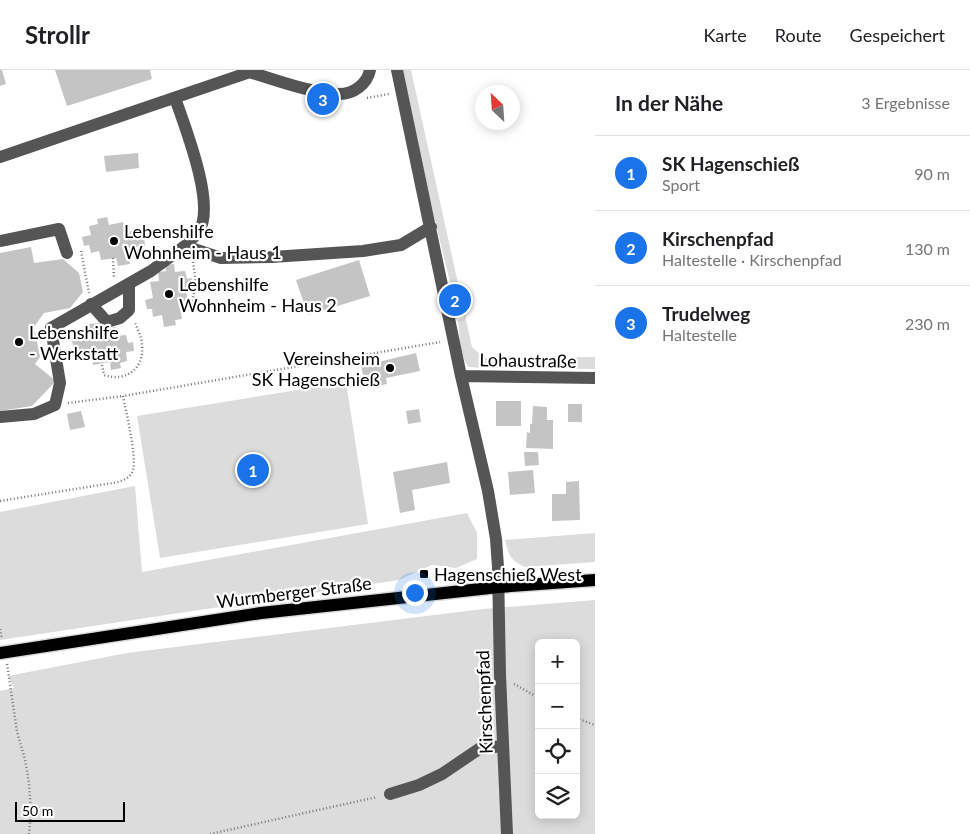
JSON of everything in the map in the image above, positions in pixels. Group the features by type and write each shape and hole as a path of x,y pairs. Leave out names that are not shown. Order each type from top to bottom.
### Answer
{"main road":[{"name":"Wurmberger Straße","path":"2,653 260,612 499,587 595,580"}],"street":[{"path":"0,157 252,71 315,90 340,94 359,88 365,83 370,70"},
{"name":"Kirschenpfad","path":"397,70 495,529 499,587 502,746 507,834"},
{"path":"0,417 34,414 55,405 60,383 51,328 151,271 188,247 200,230 204,210 203,186 176,98"},
{"path":"188,247 221,258 363,251 401,245 431,227"},
{"path":"0,241 59,229 67,254"},
{"path":"91,304 107,322 120,318 129,310 129,284"},
{"name":"Lohaustraße","path":"461,376 595,378"},
{"path":"390,794 419,785 442,774 479,749 502,746"}],"path":[{"path":"188,247 196,283 190,311"},
{"path":"85,269 91,304"},
{"path":"102,365 104,375 114,378 128,376 139,366 142,346 129,310"},
{"path":"55,405 123,396 454,340"},
{"path":"0,501 119,482 130,476 134,469 134,457 123,396"},
{"path":"2,653 29,783 30,834"},
{"path":"500,675 535,696"},
{"path":"580,719 595,725"},
{"path":"210,834 390,794"}],"shaded area":[{"path":"403,70 411,70 472,347 484,358 595,357 595,369 484,368 469,367 466,363 463,357 458,320 464,318 460,302 450,282 427,188"},
{"path":"346,382 368,524 160,558 137,416"},
{"path":"135,486 142,572 467,513 477,533 477,559 456,568 432,565 399,580 0,640 0,512"},
{"path":"595,533 595,562 525,567 511,557 505,540"},
{"path":"595,600 595,834 0,834 0,691 14,688 8,676 127,653 483,609"}],"building":[{"path":"0,70 2,70 6,84 0,86"},
{"path":"55,70 150,70 152,79 67,106"},
{"path":"138,153 139,168 106,172 104,156"},
{"name":"Lebenshilfe Wohnheim - Haus 1","path":"107,217 109,225 123,222 125,232 137,230 138,237 144,236 145,246 133,248 135,257 129,258 130,264 118,266 116,258 101,260 99,251 91,253 89,245 84,246 82,237 91,235 89,226 98,224 97,219"},
{"name":"Lebenshilfe - Werkstatt","path":"31,247 34,263 63,259 79,273 83,292 70,308 44,313 34,327 40,357 35,364 56,381 32,406 0,411 0,253"},
{"path":"359,260 370,296 308,315 296,280"},
{"name":"Lebenshilfe Wohnheim - Haus 2","path":"174,264 175,272 185,271 187,279 192,278 194,288 186,289 188,305 180,307 182,319 175,320 176,325 164,327 162,315 153,317 152,309 147,309 145,300 153,298 150,282 159,281 158,272 166,271 165,265"},
{"path":"99,323 100,330 116,327 117,336 126,335 128,343 133,342 134,351 126,352 127,361 120,363 121,368 111,370 110,362 93,365 92,356 80,358 79,350 74,351 72,341 83,339 82,331 90,329 89,324"},
{"name":"Vereinsheim SK Hagenschieß","path":"416,353 420,371 386,378 387,384 366,388 361,366"},
{"path":"496,401 521,401 521,426 496,426"},
{"path":"568,404 582,404 582,422 568,422"},
{"path":"533,406 547,407 547,420 553,420 553,449 526,448 527,432 530,433 530,424 532,424"},
{"path":"419,409 421,422 408,424 406,411"},
{"path":"81,411 85,427 70,430 67,414"},
{"path":"524,452 538,452 539,465 525,466"},
{"path":"447,462 450,483 412,490 415,510 400,513 393,472"},
{"path":"533,470 535,493 510,495 508,472"},
{"path":"579,481 580,520 552,521 552,494 566,494 566,482"}],"place":[{"name":"Trudelweg","path":"323,99"},
{"name":"Lebenshilfe Wohnheim - Haus 1","path":"114,241"},
{"name":"Lebenshilfe Wohnheim - Haus 2","path":"169,294"},
{"name":"Kirschenpfad","path":"455,300"},
{"name":"Lebenshilfe - Werkstatt","path":"19,342"},
{"name":"Vereinsheim SK Hagenschieß","path":"390,368"},
{"name":"SK Hagenschieß","path":"253,470"},
{"name":"Hagenschieß West","path":"424,574"}]}
